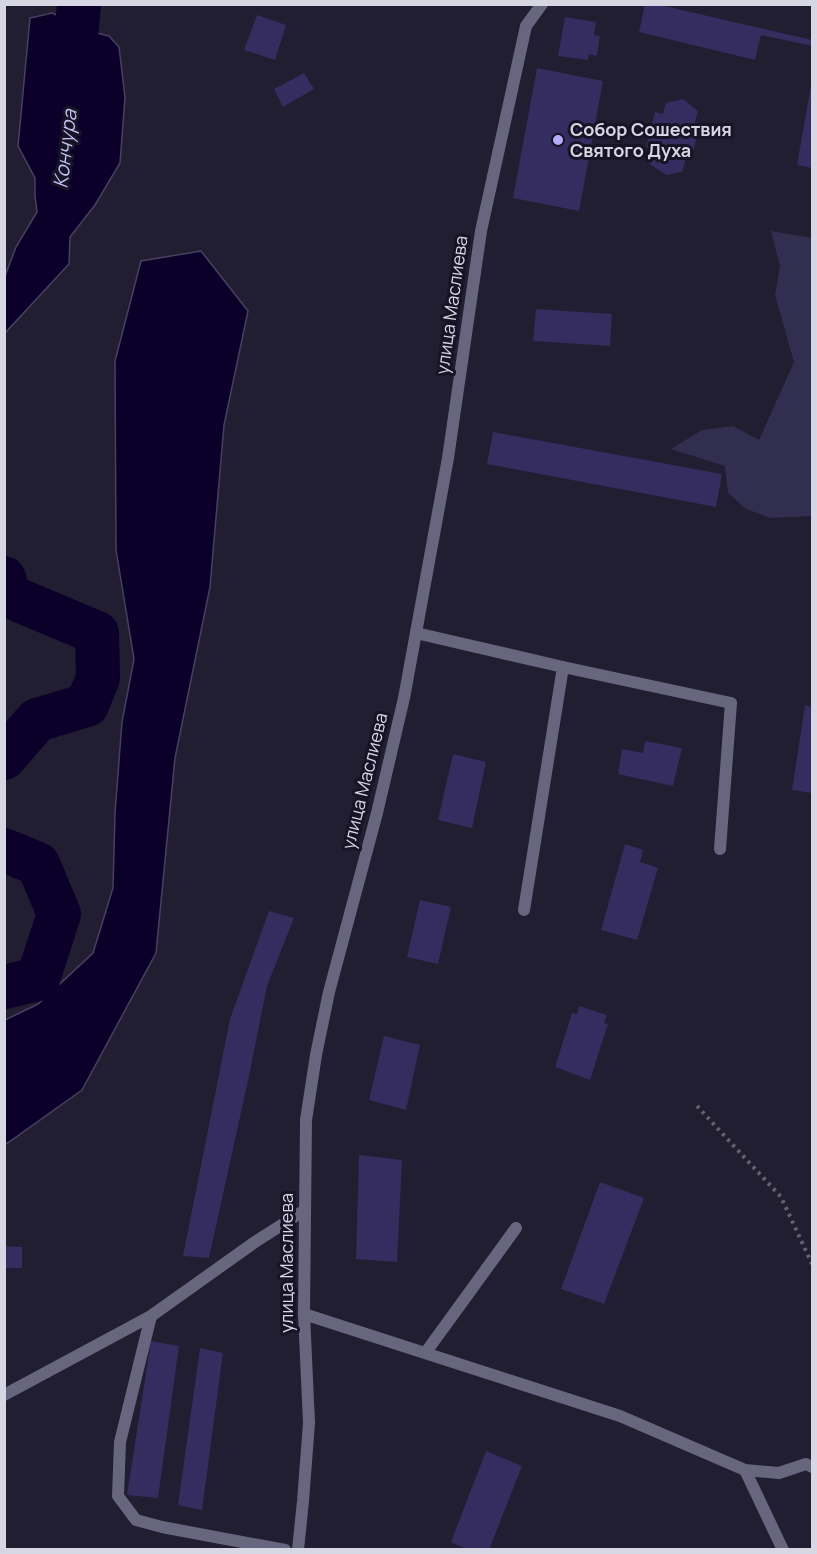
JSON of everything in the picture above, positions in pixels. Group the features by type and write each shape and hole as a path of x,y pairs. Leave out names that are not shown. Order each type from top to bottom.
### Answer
{"street":[{"name":"улица Маслиева","path":"297,1550 309,1423 304,1314 306,1120 316,1055 329,992 377,813 404,698 448,458 482,231 526,26 542,4"},
{"path":"416,633 731,703 720,849"},
{"path":"524,910 563,667"},
{"path":"4,1395 152,1316 255,1242 305,1210"},
{"path":"426,1352 516,1228"},
{"path":"304,1314 620,1416 745,1470 779,1473 806,1464 813,1467"},
{"path":"152,1316 120,1442 118,1497 136,1520 285,1550"},
{"path":"745,1470 783,1550"}],"path":[{"path":"697,1106 781,1197 813,1264"}],"shaded area":[{"path":"771,231 812,238 812,516 771,518 746,509 728,493 725,466 671,449 702,430 733,426 759,440 794,362 775,295 780,266"}],"water":[{"path":"52,13 109,36 119,47 125,97 120,163 95,205 70,237 69,264 5,333 5,276 16,247 37,212 35,178 18,146 30,18"},
{"path":"201,251 248,311 224,425 210,587 175,758 156,953 82,1090 5,1144 5,1020 38,1004 93,953 113,888 115,813 122,722 134,659 116,550 115,361 141,261"}],"building":[{"path":"645,4 656,4 812,40 812,46 761,35 755,60 639,32"},
{"path":"257,15 286,25 275,60 244,50"},
{"path":"565,17 596,22 594,35 600,36 597,56 589,54 588,60 558,56"},
{"name":"Собор Сошествия Святого Духа","path":"537,68 603,81 579,211 513,198"},
{"path":"304,73 314,89 283,107 274,89"},
{"path":"812,85 812,168 797,165"},
{"path":"683,99 698,111 695,122 700,123 691,160 686,158 682,172 666,175 650,164 654,150 646,147 655,112 663,114 666,103"},
{"path":"536,309 612,314 610,346 533,341"},
{"path":"493,432 722,474 716,507 487,464"},
{"path":"805,705 812,707 812,793 792,790"},
{"path":"645,741 682,748 673,786 618,774 622,749 643,753"},
{"path":"453,754 486,762 472,828 438,820"},
{"path":"625,844 643,850 640,862 658,868 637,940 601,930"},
{"path":"420,900 451,907 438,964 407,957"},
{"path":"269,911 294,918 267,986 209,1258 183,1256 230,1019"},
{"path":"579,1006 607,1015 604,1023 608,1024 590,1080 555,1067 572,1013 577,1014"},
{"path":"384,1036 420,1045 406,1110 369,1100"},
{"path":"359,1155 402,1160 397,1262 356,1259"},
{"path":"600,1182 644,1198 604,1304 561,1289"},
{"path":"4,1246 22,1247 22,1268 4,1268"},
{"path":"151,1341 179,1346 158,1498 127,1495"},
{"path":"200,1348 223,1353 202,1510 178,1505"},
{"path":"486,1451 522,1466 489,1550 468,1550 451,1542"}],"waterway":[{"name":"Кончура","path":"72,83 79,4"},
{"name":"Кончура","path":"4,578 9,596 97,633 98,678 87,705 37,720 4,758"},
{"name":"Кончура","path":"4,850 38,864 59,914 38,979 4,987"}],"place":[{"name":"Собор Сошествия Святого Духа","path":"558,140"}]}
